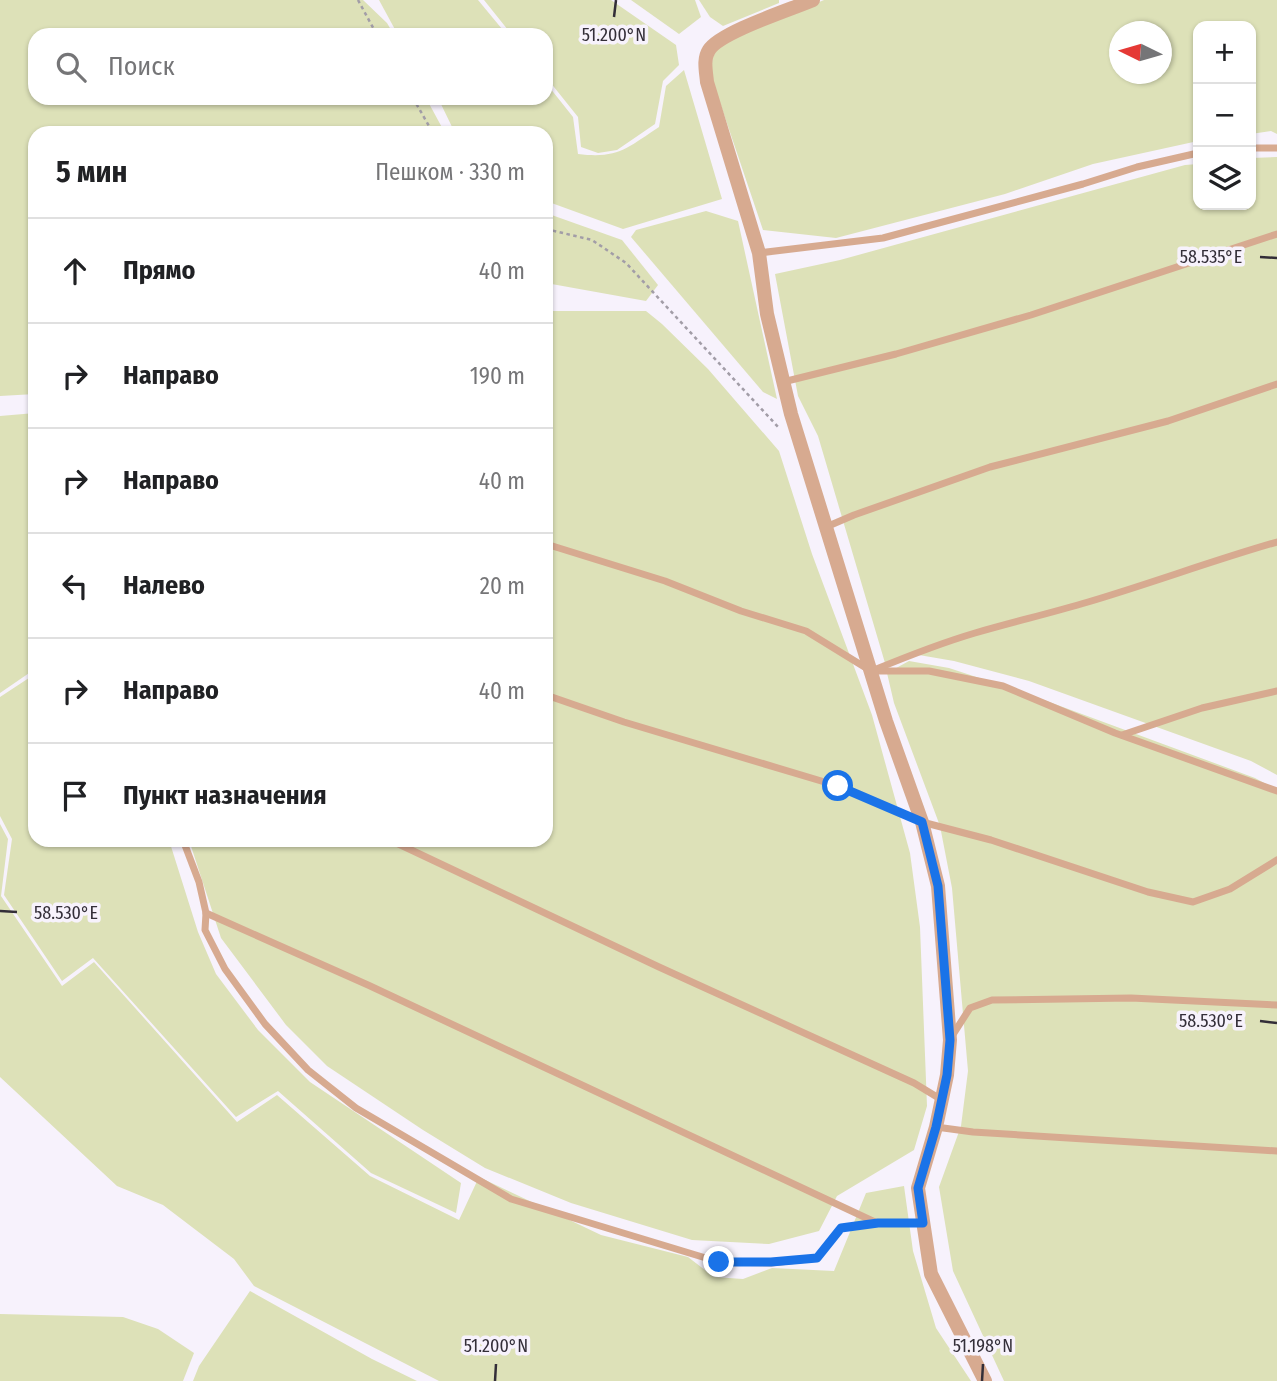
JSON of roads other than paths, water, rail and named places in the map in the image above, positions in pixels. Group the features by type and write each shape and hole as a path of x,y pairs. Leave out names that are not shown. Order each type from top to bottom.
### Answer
{"street":[{"path":"813,0 724,37 708,51 705,62 707,82 759,253 767,314 783,382 871,671 922,822 938,886 950,1040 942,1100 918,1188 931,1274 985,1381"}],"lane":[{"path":"1256,148 1277,148"},
{"path":"759,253 883,239 1137,167 1193,154"},
{"path":"783,382 896,354 1031,315 1277,233"},
{"path":"827,527 854,514 990,467 1168,421 1277,384"},
{"path":"871,671 975,633 1152,583 1205,563 1277,542"},
{"path":"553,546 664,581 741,611 806,631 871,671 929,671 1003,686 1121,735 1277,791"},
{"path":"1121,735 1202,708 1277,691"},
{"path":"553,697 624,722 838,786 922,822 991,840 1149,892 1193,902 1230,889 1277,860"},
{"path":"186,847 199,883 206,913 205,930 225,969 265,1024 307,1070 356,1108 511,1199 639,1240 719,1262 771,1262 817,1258 841,1228 878,1223 923,1223"},
{"path":"405,847 671,973 914,1083 942,1100"},
{"path":"206,913 368,985 878,1223"},
{"path":"950,1040 970,1008 992,1000 1131,998 1277,1004"},
{"path":"936,1127 973,1132 1277,1151"}]}
